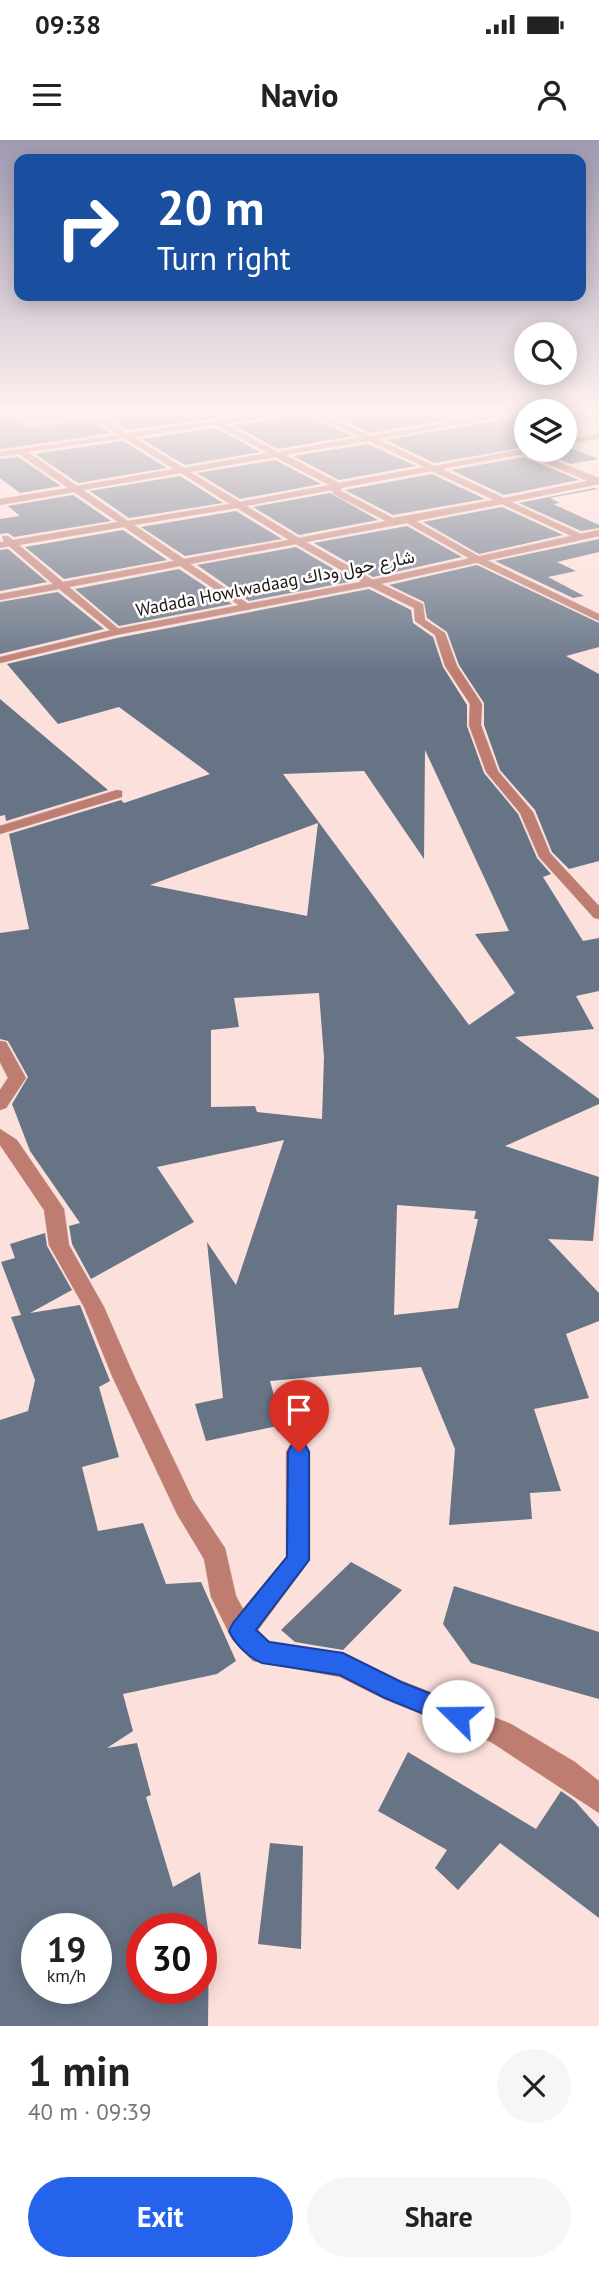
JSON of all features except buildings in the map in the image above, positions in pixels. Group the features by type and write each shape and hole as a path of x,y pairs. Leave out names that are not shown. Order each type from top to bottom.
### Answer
{"street":[{"path":"0,502 24,498"},
{"path":"85,498 246,607"},
{"path":"225,498 371,583 419,606 420,621 440,633 451,666 476,704 475,725 492,772 526,813 544,854 599,915"},
{"path":"6,544 274,498"},
{"path":"348,498 392,521 408,520 477,558 599,618"},
{"path":"494,498 578,537"},
{"path":"0,597 408,520 508,498"},
{"name":"Wadada Howlwadaag شارع حول وداك","path":"0,660 116,632 371,583 599,533"},
{"path":"0,534 6,544 62,585 116,632"},
{"path":"0,830 117,793"},
{"path":"0,1046 17,1078 0,1104"},
{"path":"0,1135 10,1144 54,1209 59,1245 94,1307 123,1376 185,1507 216,1556 224,1597 241,1631 262,1652 343,1665 393,1690 501,1733 565,1772 599,1799"},
{"path":"241,1631 298,1560 299,1452"}],"route":[{"path":"299,1452 298,1560 241,1631 262,1652 343,1665 393,1690 458,1716"}]}
